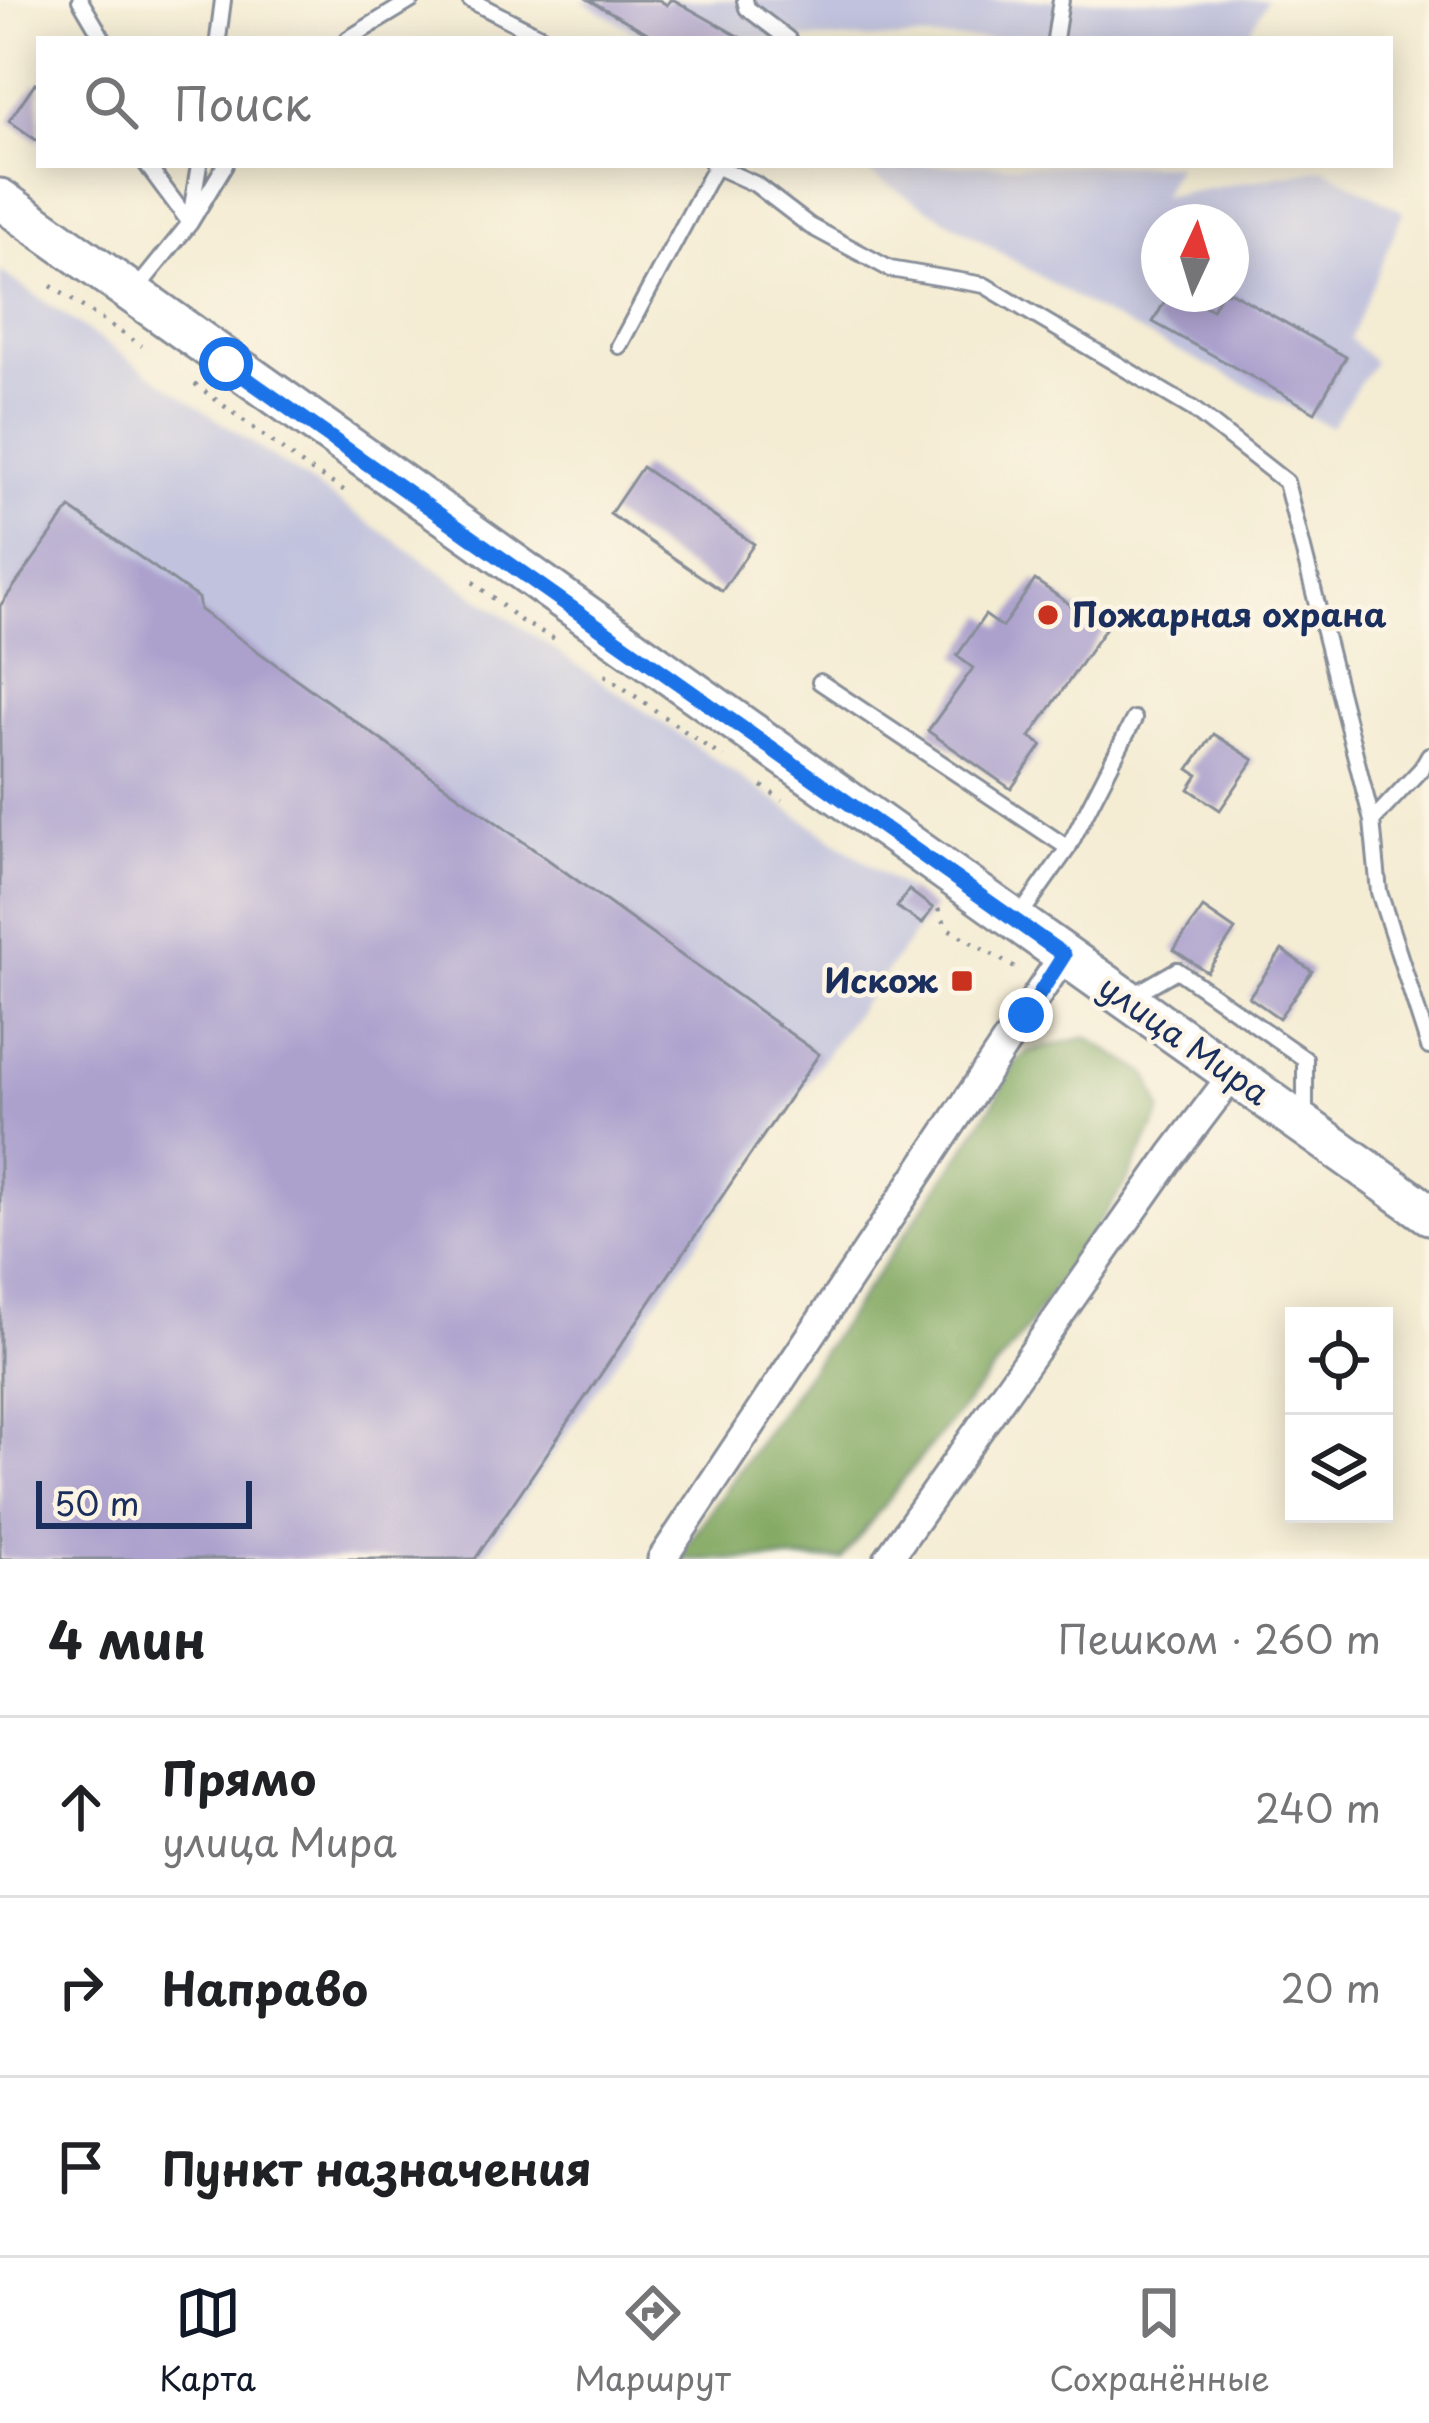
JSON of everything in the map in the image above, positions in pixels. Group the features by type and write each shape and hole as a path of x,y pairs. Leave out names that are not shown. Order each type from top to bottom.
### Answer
{"main road":[{"name":"улица Мира","path":"0,200 1016,922 1054,970 1127,999 1425,1206"}],"street":[{"path":"662,1559 1054,970"},
{"path":"888,1559 1234,1073"}],"lane":[{"path":"80,0 101,36"},
{"path":"218,36 224,0"},
{"path":"353,36 412,0"},
{"path":"470,0 539,36"},
{"path":"745,0 747,8 784,36"},
{"path":"1055,36 1061,0"},
{"path":"149,168 190,223"},
{"path":"190,223 199,168"},
{"path":"132,295 190,223 223,168"},
{"path":"619,346 713,168"},
{"path":"719,168 755,184 810,226 890,269 984,285 1193,410 1286,482 1372,821 1379,892 1429,1047"},
{"path":"820,682 1068,848"},
{"path":"1016,922 1068,848 1134,719"},
{"path":"1372,821 1429,754"},
{"path":"1127,999 1177,970 1305,1059 1304,1126"}],"path":[{"path":"51,286 153,353"},
{"path":"188,379 348,493"},
{"path":"461,573 521,621 562,643"},
{"path":"597,669 732,764"},
{"path":"758,783 789,805"},
{"path":"936,903 947,928 1054,970"}],"shaded area":[{"path":"581,0 1267,0 1248,36 640,36"},
{"path":"860,168 1176,168 1161,197 1324,168 1403,212 1350,339 1374,362 1331,427 1094,309"},
{"path":"0,271 933,908 834,1043 481,1559 0,1559"}],"green space":[{"path":"1087,1037 1148,1075 1162,1111 1127,1181 1020,1338 842,1559 677,1559 961,1154 1013,1065 1028,1051"}],"building":[{"path":"589,0 659,0 667,5 674,0 738,36 653,36"},
{"path":"35,83 36,140 9,121"},
{"path":"1249,302 1346,357 1315,412 1153,322 1159,312 1249,312"},
{"path":"642,467 754,544 722,591 610,514"},
{"path":"70,508 198,598 200,610 819,1054 475,1559 0,1559 0,606"},
{"path":"1035,580 1105,629 1030,737 1042,745 1011,789 928,731 973,668 957,656 985,615 1002,627"},
{"path":"1214,734 1254,760 1220,810 1189,789 1198,775 1189,769"},
{"path":"909,890 933,908 922,924 897,907"},
{"path":"1203,908 1235,930 1207,972 1174,950"},
{"path":"1282,950 1312,971 1279,1018 1249,997"}],"place":[{"name":"Пожарная охрана","path":"1048,615"},
{"name":"Искож","path":"962,981"}],"route":[{"path":"226,364 1064,955 1026,1015"}]}
